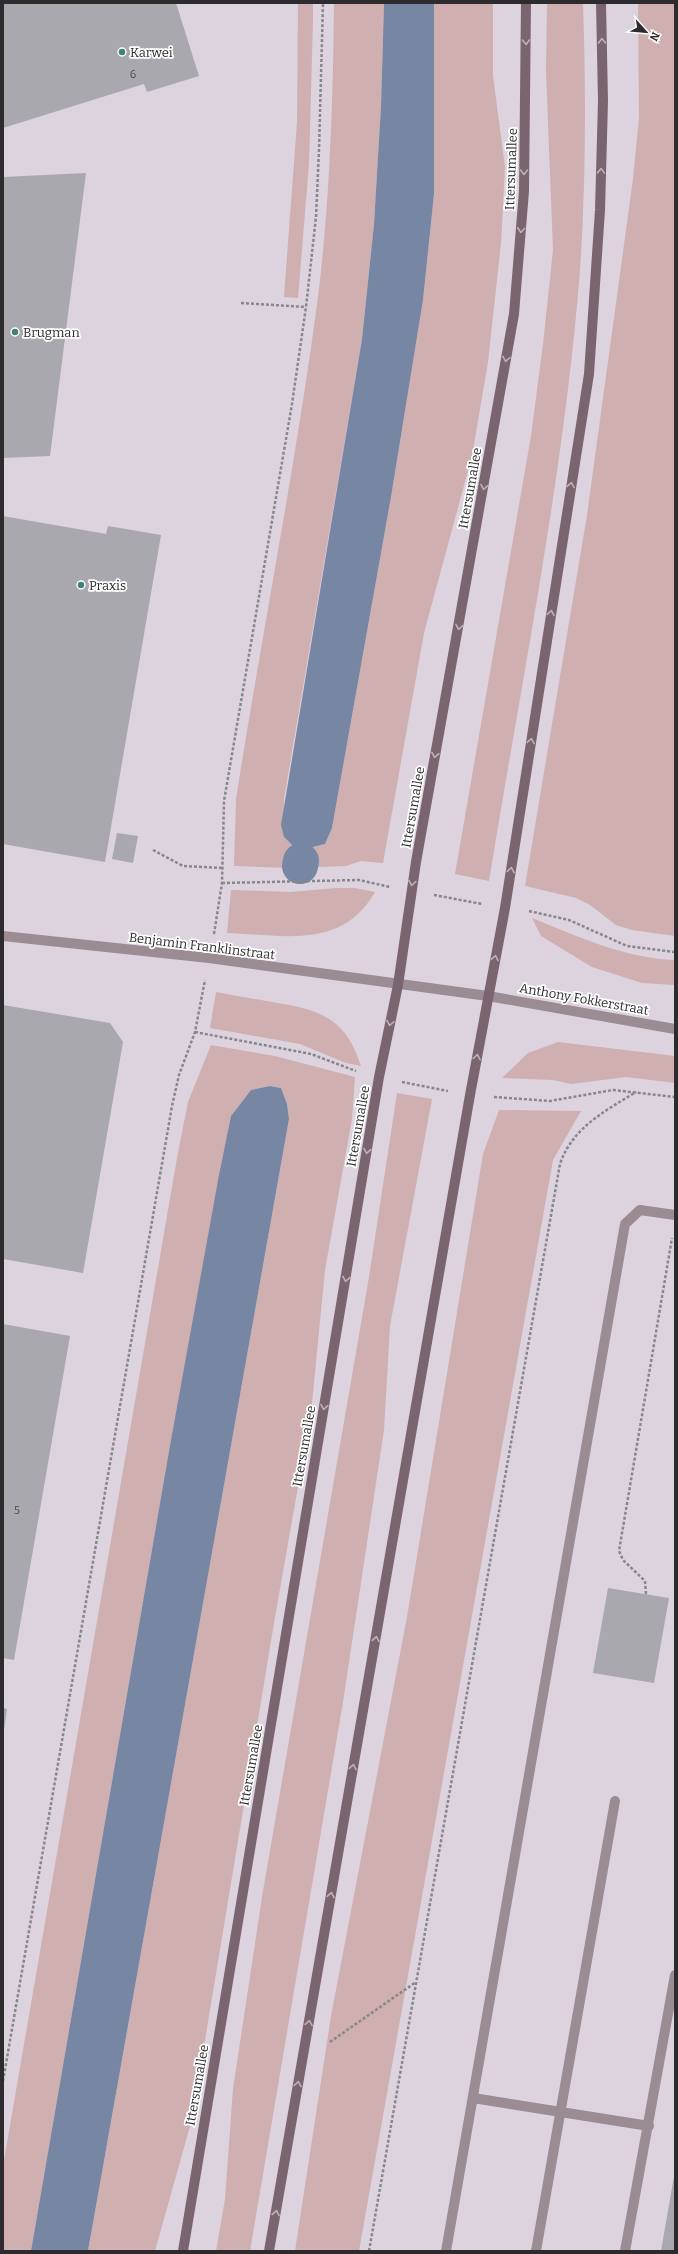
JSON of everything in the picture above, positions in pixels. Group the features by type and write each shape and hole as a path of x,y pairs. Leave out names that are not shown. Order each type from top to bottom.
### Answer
{"main road":[{"name":"Ittersumallee","path":"183,2251 379,1077 398,985 411,891 514,314 524,191 526,3"},
{"path":"269,2251 470,1095 505,908 589,374 600,210 603,101 601,3"}],"street":[{"name":"Benjamin Franklinstraat","path":"3,936 209,958 398,985 488,996"},
{"name":"Anthony Fokkerstraat","path":"488,996 675,1029"},
{"path":"446,2251 625,1224 640,1210 675,1215"},
{"path":"536,2251 615,1801"},
{"path":"625,2251 649,2126 675,1975"},
{"path":"473,2098 649,2126"}],"path":[{"path":"3,2080 172,1106 179,1075 196,1032 222,883 224,801 291,412 306,307 316,217 323,3"},
{"path":"241,302 306,307"},
{"path":"153,850 183,866 223,868"},
{"path":"222,883 359,880 505,908 533,911 569,920 627,946 675,952"},
{"path":"196,1032 311,1054 352,1070 379,1077 470,1095 550,1102 613,1090 675,1097"},
{"path":"369,2251 560,1164 565,1148 575,1135 603,1112 636,1092"},
{"path":"646,1594 645,1581 642,1575 623,1560 619,1551 672,1237"},
{"path":"302,2061 416,1982"}],"shaded area":[{"path":"3,3 675,3 675,2251 3,2251"},
{"path":"298,3 313,3 313,21 309,164 298,298 284,297 297,122"},
{"path":"334,3 384,3 381,106 374,224 362,339 284,799 284,837 307,862 309,848 325,844 332,828 391,497 423,300 434,194 434,3 493,3 493,76 505,167 501,243 488,362 472,456 424,633 383,863 361,861 346,866 289,868 234,866 236,799 300,423 318,297 328,187 333,77"},
{"path":"547,3 583,3 585,136 580,270 573,347 553,500 489,881 455,874 531,436 553,250 546,71"},
{"path":"638,3 675,3 675,936 632,930 616,925 590,905 576,898 525,886 587,515 633,179 639,118"},
{"path":"355,888 375,892 361,910 346,923 328,931 310,935 290,936 227,933 231,890 291,892"},
{"path":"532,918 584,939 620,951 675,960 675,985 642,983 592,967 541,936"},
{"path":"216,992 293,1006 307,1009 319,1014 339,1027 348,1037 361,1066 346,1063 300,1044 210,1028"},
{"path":"558,1042 675,1056 675,1083 626,1077 571,1084 553,1080 502,1078 528,1053"},
{"path":"211,1045 275,1056 355,1077 352,1119 325,1270 311,1413 274,1623 192,2119 155,2251 88,2251 289,1119 287,1104 281,1088 270,1086 251,1090 231,1116 169,1451 31,2251 3,2251 3,2166 177,1158 188,1102"},
{"path":"397,1093 432,1099 390,1326 384,1430 343,1702 250,2251 216,2251 225,2199 233,2089 262,1897 369,1277"},
{"path":"499,1110 581,1111 553,1160 359,2251 295,2251 331,2016 407,1617 483,1154"}],"water":[{"path":"384,3 434,3 434,194 423,300 391,497 332,828 325,844 309,848 307,862 294,860 294,847 284,837 281,825 362,339 374,224 381,106"},
{"path":"270,1086 281,1088 287,1104 289,1119 88,2251 31,2251 169,1451 231,1116 251,1090"}],"building":[{"path":"3,3 176,3 199,76 147,92 144,84 3,128"},
{"path":"86,173 50,456 3,458 3,177"},
{"path":"3,516 106,534 108,526 161,535 105,862 3,844"},
{"path":"117,833 138,836 133,863 112,859"},
{"path":"3,1005 110,1023 123,1042 83,1273 3,1259"},
{"path":"3,1324 70,1336 14,1660 3,1658"},
{"path":"608,1588 669,1598 654,1683 593,1673"},
{"path":"3,1708 7,1709 4,1730 3,1729"},
{"path":"674,2176 675,2251 661,2251"}],"waterway":[{"path":"300,866 301,861"}],"place":[{"name":"Karwei","path":"122,52"},
{"name":"Brugman","path":"15,332"},
{"name":"Praxis","path":"81,585"}]}
